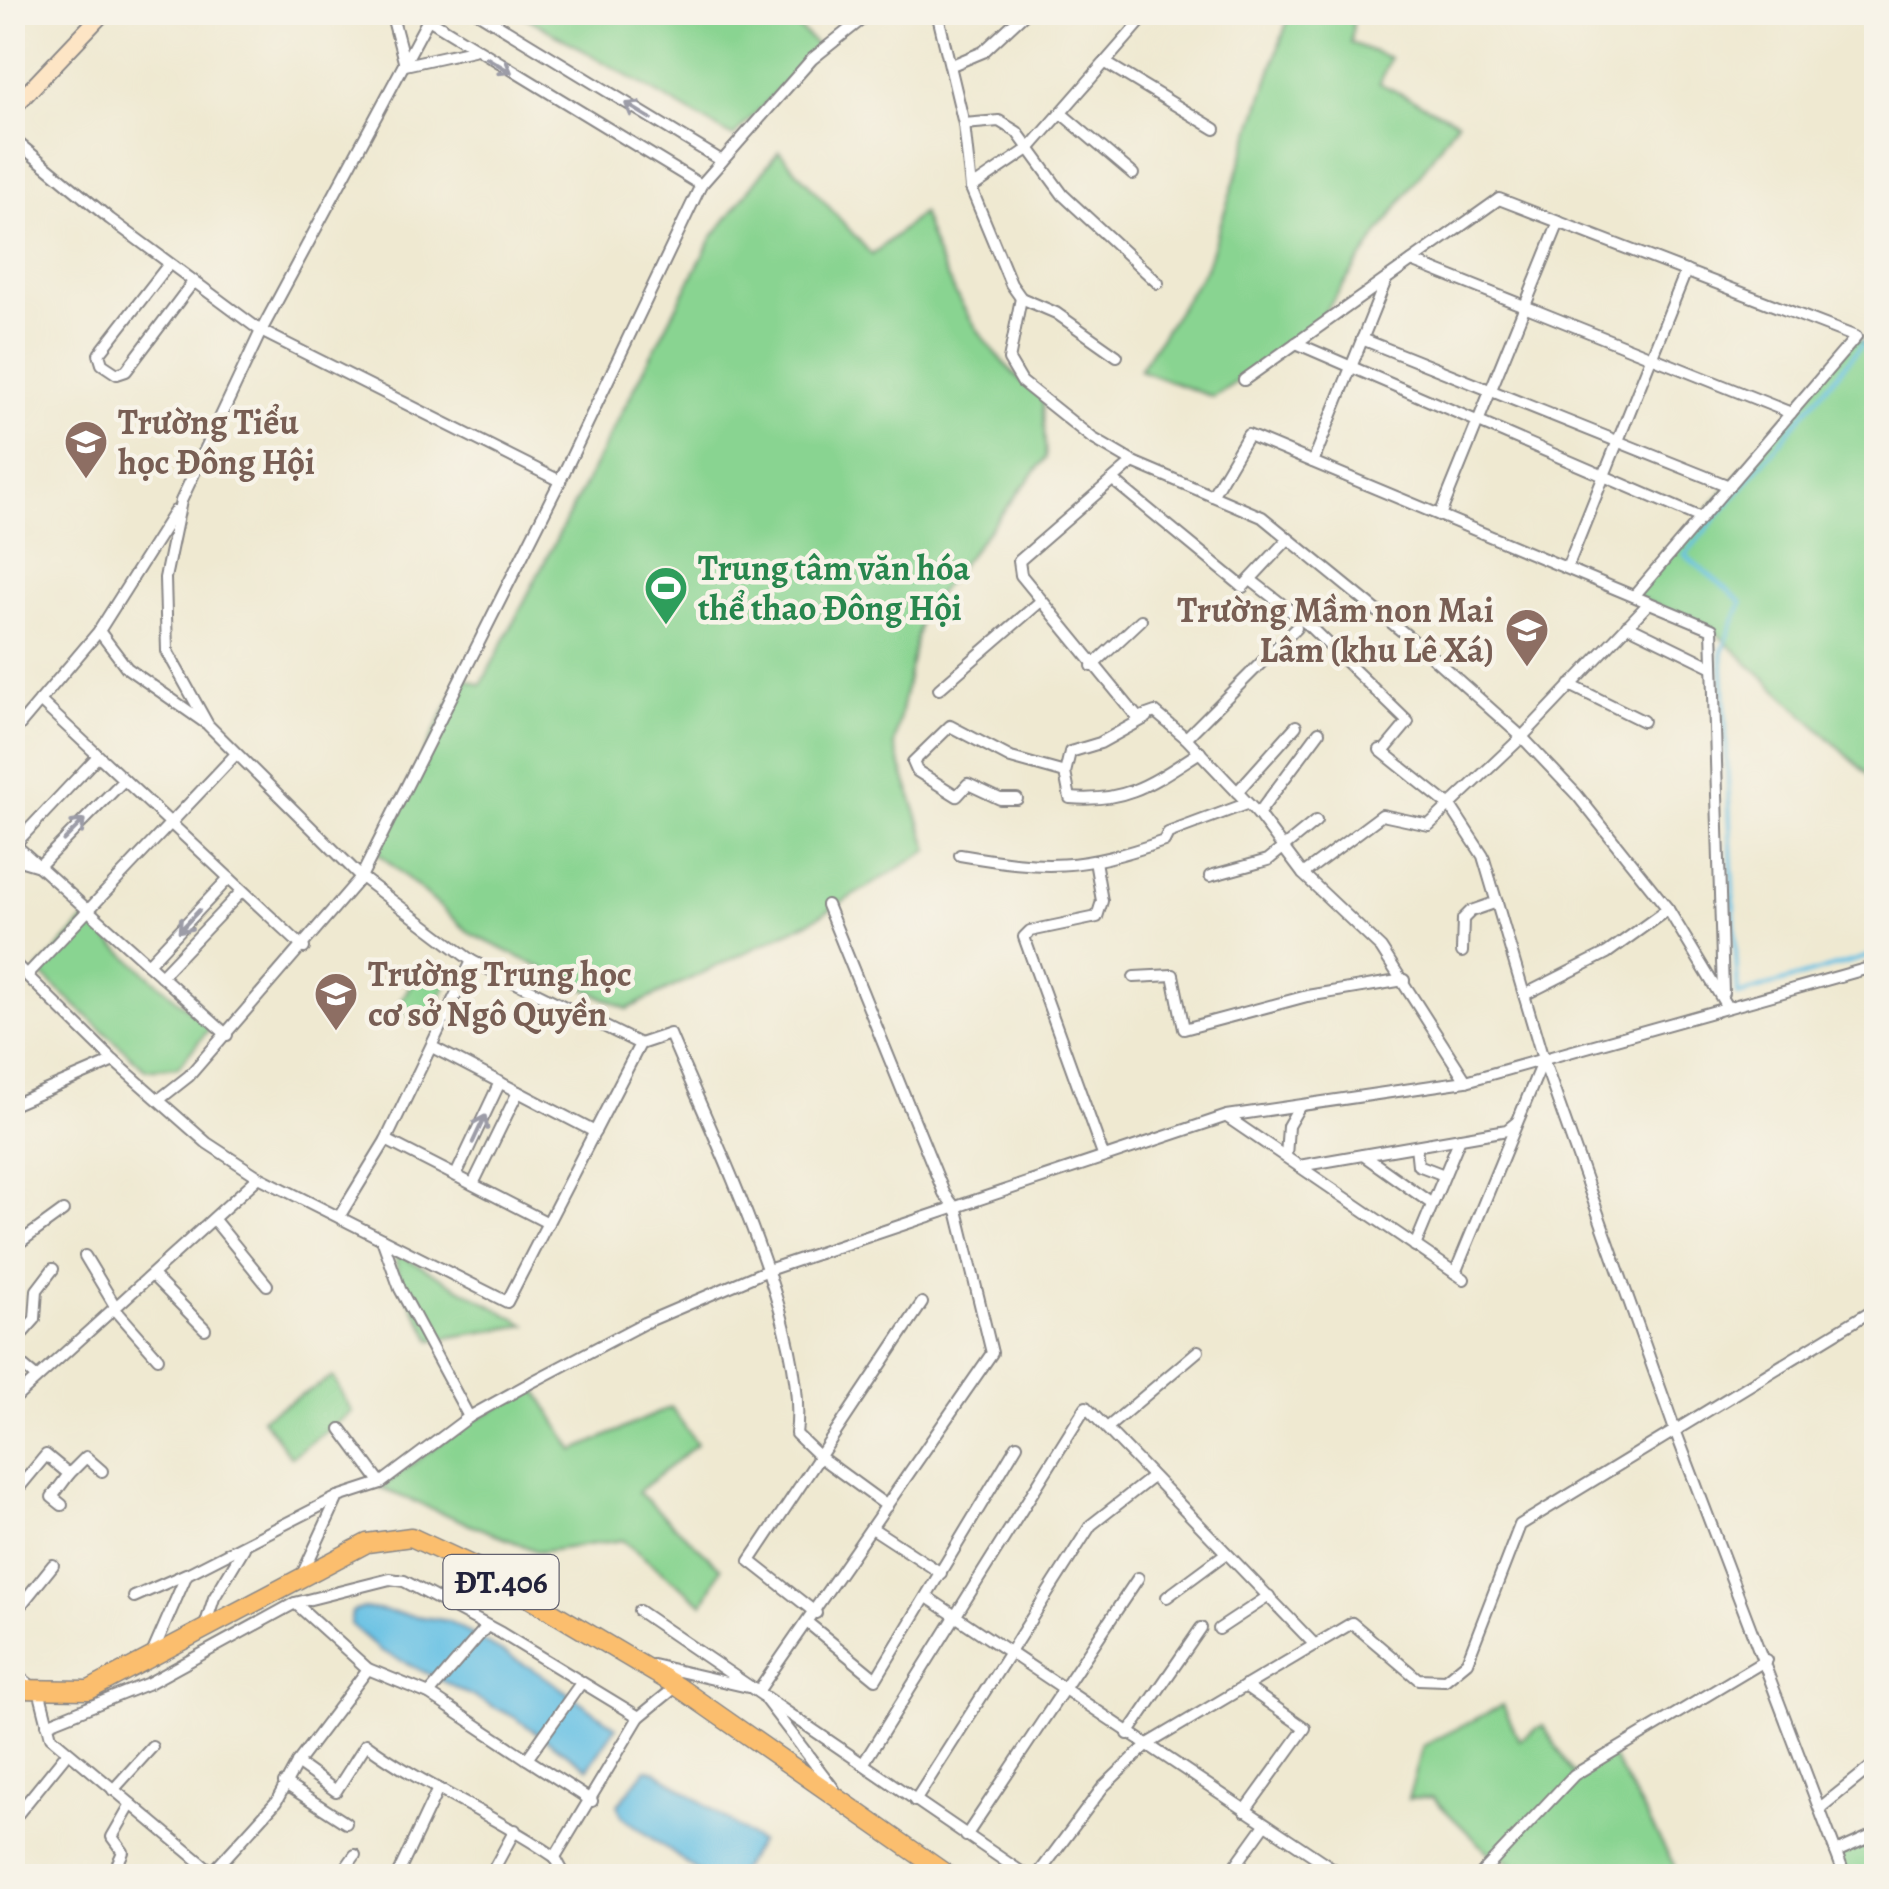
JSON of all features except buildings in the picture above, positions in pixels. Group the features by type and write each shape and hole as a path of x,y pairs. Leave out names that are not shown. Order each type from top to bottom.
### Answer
{"main road":[{"name":"ĐT.406","path":"12,1689 88,1690 298,1584 367,1543 411,1537 480,1569 677,1686 949,1876"}],"street":[{"path":"12,110 104,12"},
{"path":"391,12 405,65"},
{"path":"417,12 430,16 473,50 701,185"},
{"path":"477,12 722,161"},
{"path":"161,1098 189,1076 362,877 560,480 701,185 812,58 870,12"},
{"path":"937,12 964,124 971,188 993,249 1021,298 1056,314 1117,356"},
{"path":"952,65 983,52 1026,12"},
{"path":"971,188 1030,148 1149,12"},
{"path":"12,734 100,631 181,502 262,332 430,16"},
{"path":"405,65 473,50"},
{"path":"1106,63 1215,129"},
{"path":"1062,114 1133,174"},
{"path":"964,124 1000,121 1030,148 1063,195 1158,284"},
{"path":"12,138 169,264 262,332 560,480"},
{"path":"1244,380 1499,199 1856,337 1634,596"},
{"path":"1440,515 1559,222"},
{"path":"1412,261 1791,413"},
{"path":"169,264 99,354 102,364 117,374 126,371 193,282"},
{"path":"1567,568 1686,271"},
{"path":"1313,462 1386,279"},
{"path":"1021,298 1009,360 1016,375 1092,438 1133,462 1262,517 1420,646 1522,737 1577,796 1668,909 1725,1001"},
{"path":"1362,340 1729,486"},
{"path":"1296,343 1701,518"},
{"path":"1212,496 1248,434 1712,629 1725,1001"},
{"path":"1133,462 1019,561 1021,575 1138,718 1155,712"},
{"path":"1114,481 1243,588 1287,540"},
{"path":"181,502 164,578 167,651 208,725"},
{"path":"1252,581 1306,624 1408,722 1382,751 1451,807 1483,856 1543,1059 1675,1430 1766,1660 1845,1876"},
{"path":"939,689 1041,600"},
{"path":"1303,874 1382,815 1429,825 1522,737 1649,602"},
{"path":"1092,666 1141,620"},
{"path":"1628,625 1713,666"},
{"path":"1186,738 1296,628"},
{"path":"100,631 127,668 208,725 362,877 472,961 640,1044"},
{"path":"1570,685 1643,721"},
{"path":"40,701 304,948"},
{"path":"1155,712 1186,738 1258,814 1303,874 1382,948 1466,1081"},
{"path":"1155,712 1100,743 1070,752 1065,773 1070,798 1107,801 1145,788 1200,752"},
{"path":"1017,799 1000,799 968,784 957,796 917,771 913,762 950,726 1011,758 1065,773"},
{"path":"1237,792 1296,726"},
{"path":"1258,814 1319,732"},
{"path":"27,975 236,754"},
{"path":"40,866 16,863 14,843 98,756"},
{"path":"40,866 124,780"},
{"path":"960,855 1060,868 1164,840 1168,833 1246,804"},
{"path":"1210,876 1268,860 1316,821"},
{"path":"14,843 227,1034"},
{"path":"1094,861 1102,900 1096,917 1030,931 1024,937 1040,992 1103,1155"},
{"path":"148,964 230,878"},
{"path":"161,976 242,891"},
{"path":"1462,952 1464,919 1497,902"},
{"path":"759,1690 992,1353 957,1210 944,1193 827,904"},
{"path":"1524,995 1608,952 1668,909"},
{"path":"12,960 114,1061 207,1142 259,1176 507,1302 640,1044 670,1034 768,1270 800,1403 796,1434 820,1458 888,1506"},
{"path":"339,1217 386,1140 434,1048 472,961"},
{"path":"134,1597 338,1497 381,1482 469,1417 644,1324 768,1270 957,1210 1103,1155 1226,1116 1466,1081 1725,1001 1876,966"},
{"path":"1134,977 1174,976 1184,1029 1307,996 1404,980"},
{"path":"434,1048 595,1132"},
{"path":"1226,1116 1459,1276 1543,1059"},
{"path":"12,1105 114,1061"},
{"path":"456,1175 500,1082"},
{"path":"472,1184 518,1092"},
{"path":"1286,1157 1288,1126 1299,1107"},
{"path":"1299,1166 1507,1130 1517,1121"},
{"path":"1415,1246 1460,1138"},
{"path":"386,1140 548,1223"},
{"path":"1402,1182 1418,1165 1416,1146"},
{"path":"1363,1155 1432,1204"},
{"path":"1418,1165 1444,1175"},
{"path":"12,1402 259,1176"},
{"path":"12,1248 63,1211"},
{"path":"215,1220 267,1285"},
{"path":"382,1239 400,1288 469,1417"},
{"path":"84,1256 114,1307 158,1358"},
{"path":"12,1345 35,1319 37,1290 53,1270"},
{"path":"152,1275 205,1329"},
{"path":"922,1303 750,1561 876,1678 1017,1445"},
{"path":"1037,1876 1103,1788 1148,1744 1352,1623 1418,1680 1445,1680 1467,1662 1520,1525 1876,1308"},
{"path":"1107,1428 1198,1351"},
{"path":"12,1357 36,1377"},
{"path":"864,1764 1084,1409 1093,1410 1151,1478 1183,1506 1315,1645"},
{"path":"341,1429 381,1482"},
{"path":"12,1496 46,1456 69,1474"},
{"path":"62,1506 52,1497 86,1457 102,1470"},
{"path":"915,1801 1091,1525 1151,1478"},
{"path":"298,1584 338,1497"},
{"path":"872,1528 941,1573"},
{"path":"204,1632 214,1598 244,1546"},
{"path":"1166,1596 1225,1554"},
{"path":"12,1616 53,1566"},
{"path":"150,1659 186,1574"},
{"path":"966,1836 1138,1578"},
{"path":"47,1724 149,1683 295,1603 390,1580 404,1581 487,1626 638,1717"},
{"path":"1219,1629 1270,1596"},
{"path":"927,1597 1344,1876"},
{"path":"295,1603 368,1669 429,1694 592,1801"},
{"path":"640,1611 1028,1876"},
{"path":"429,1694 487,1626"},
{"path":"1128,1734 1200,1628"},
{"path":"632,1660 759,1690 844,1803"},
{"path":"1479,1876 1574,1775 1766,1660"},
{"path":"12,1671 37,1690 51,1737 213,1875 276,1802 297,1762 368,1669"},
{"path":"527,1759 581,1683"},
{"path":"556,1857 638,1717 677,1686"},
{"path":"1245,1812 1305,1728 1246,1686"},
{"path":"297,1762 336,1790 366,1744 437,1791 514,1830 556,1857 562,1870 558,1876"},
{"path":"114,1790 152,1746"},
{"path":"12,1821 67,1753"},
{"path":"1820,1808 1876,1763"},
{"path":"284,1784 346,1823"},
{"path":"397,1876 437,1791"},
{"path":"112,1876 124,1852 112,1837 112,1830 131,1804"},
{"path":"1228,1876 1264,1826"},
{"path":"490,1876 514,1830"},
{"path":"1836,1852 1876,1834"},
{"path":"340,1876 354,1856"},
{"path":"1314,1876 1324,1864"}],"green space":[{"path":"519,13 782,13 819,47 733,137"},
{"path":"1290,13 1354,13 1351,43 1390,58 1379,83 1457,121 1324,313 1296,343 1213,397 1139,370 1206,268"},
{"path":"779,151 872,255 922,213 941,265 968,315 1002,361 1042,398 1046,458 921,615 894,745 929,850 811,921 627,1009 471,934 375,850 462,677 481,685 712,238"},
{"path":"1856,337 1876,352 1876,782 1712,629 1634,596"},
{"path":"85,920 210,1028 178,1067 146,1070 38,971"},
{"path":"421,965 449,981 425,1025 397,1009"},
{"path":"397,1253 526,1325 432,1340 398,1274"},
{"path":"333,1377 352,1412 291,1457 262,1418"},
{"path":"536,1389 574,1451 671,1407 697,1444 638,1492 721,1568 703,1604 622,1540 539,1552 380,1488 469,1422"},
{"path":"1503,1705 1519,1740 1543,1725 1574,1775 1610,1753 1674,1865 1672,1876 1521,1876 1506,1859 1495,1859 1432,1797 1408,1799 1423,1746"},
{"path":"1876,1834 1876,1876 1845,1876 1836,1852"}],"water":[{"path":"364,1608 448,1621 541,1674 616,1727 588,1768 514,1717 380,1650 350,1624 352,1612"},
{"path":"646,1769 656,1771 759,1842 737,1876 704,1876 622,1816 618,1805"}],"waterway":[{"path":"1876,328 1685,555 1742,602 1722,651 1738,995 1876,954"}],"place":[{"name":"Trường Tiểu học Đông Hội","path":"86,480"},
{"name":"Trung tâm văn hóa thể thao Đông Hội","path":"666,626"},
{"name":"Trường Mầm non Mai Lâm (khu Lê Xá)","path":"1527,668"},
{"name":"Trường Trung học cơ sở Ngô Quyền","path":"336,1032"}]}
